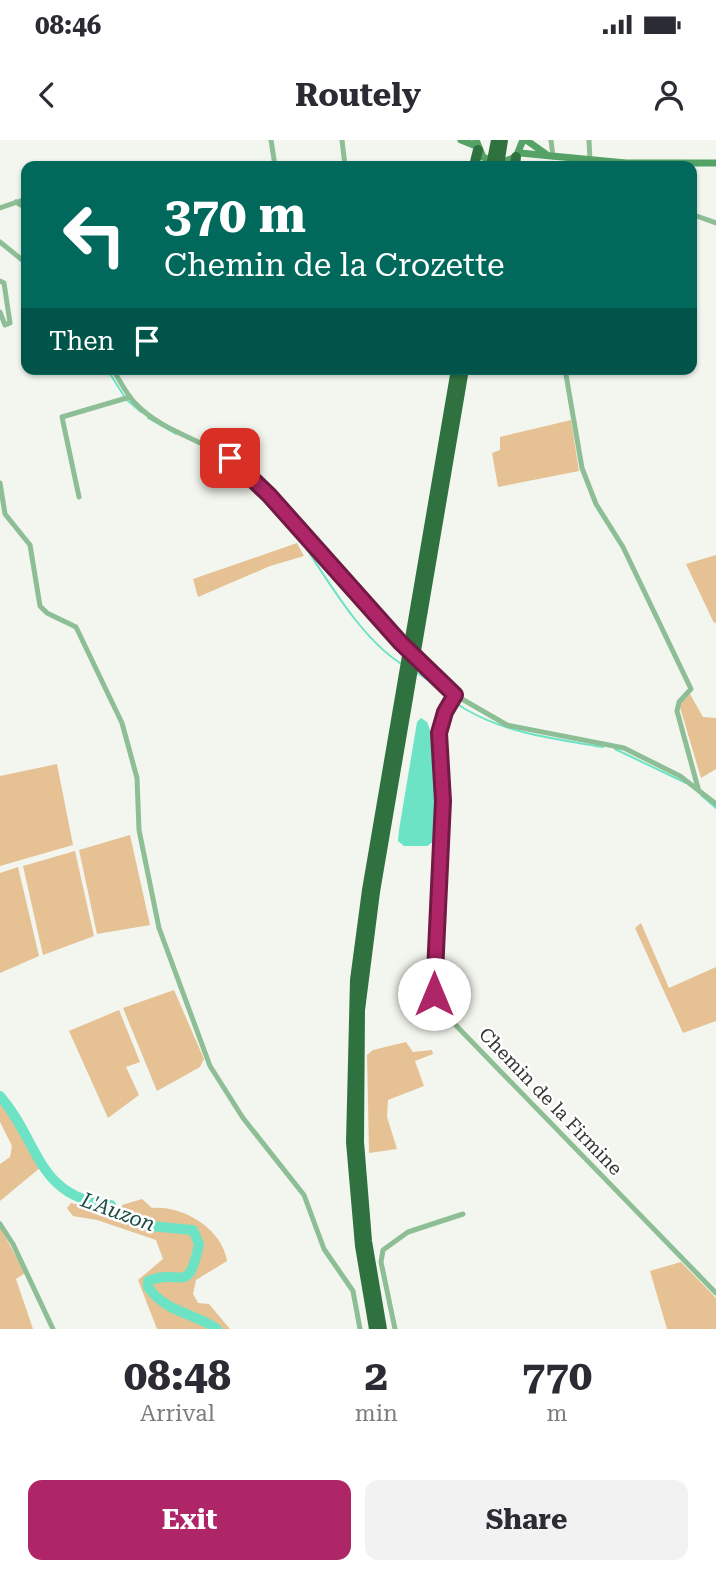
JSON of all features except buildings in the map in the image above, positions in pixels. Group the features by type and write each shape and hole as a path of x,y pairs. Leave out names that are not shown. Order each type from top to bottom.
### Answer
{"highway":[{"path":"492,161 496,140"},
{"path":"500,161 503,140"},
{"path":"457,375 458,384"},
{"path":"382,1329 367,1241 359,1142 360,1010 375,892 408,702 418,620 458,384 462,375"},
{"path":"374,1329 354,1194 351,1038 357,960 401,688 418,620"}],"street":[{"path":"271,140 274,161"},
{"path":"342,140 344,161"},
{"path":"461,140 478,148 493,161"},
{"path":"553,157 525,140 516,159 553,157 603,161"},
{"path":"551,140 553,157"},
{"path":"589,140 590,160"},
{"path":"697,164 716,163"},
{"path":"0,208 21,200"},
{"path":"16,202 21,205"},
{"path":"697,216 716,223"},
{"path":"0,242 21,259"},
{"path":"0,281 4,283 10,323 5,324 0,312"},
{"path":"117,375 130,397 166,427 215,448 239,465 330,561 400,642 455,695 507,725 534,733 624,747 698,788 716,804"},
{"path":"566,375 582,468 596,503 624,547 691,690 679,702 677,711 698,788"},
{"path":"79,497 62,417 130,397"},
{"path":"0,482 5,514 30,545 40,606 76,627 122,723 137,778 139,830 159,928 210,1066 243,1118 304,1195 324,1249 353,1291 360,1329"},
{"name":"Chemin de la Firmine","path":"455,695 445,712 439,733 442,822 433,985 437,1002 490,1061 716,1293"},
{"path":"395,1329 381,1262 383,1250 408,1232 464,1214"},
{"path":"0,1224 13,1244 53,1329"}],"shaded area":[{"path":"571,420 579,471 498,487 492,453 500,450 500,437"},
{"path":"297,543 304,556 270,566 198,597 193,579"},
{"path":"716,555 716,622 714,623 686,564"},
{"path":"690,694 703,717 716,718 716,769 701,778 679,704"},
{"path":"421,718 427,722 430,730 436,786 433,842 427,846 404,846 398,841 399,830 417,722"},
{"path":"57,764 73,845 0,866 0,776"},
{"path":"130,835 150,925 97,934 79,850"},
{"path":"75,851 94,936 43,955 23,866"},
{"path":"18,867 39,956 0,973 0,873"},
{"path":"641,923 669,988 716,967 716,1021 683,1033 635,928"},
{"path":"174,990 204,1059 200,1067 157,1091 123,1008"},
{"path":"119,1010 140,1062 126,1067 139,1095 108,1118 69,1031"},
{"path":"406,1042 413,1052 432,1050 433,1054 415,1061 424,1086 388,1100 387,1117 397,1149 369,1153 367,1055 373,1050"},
{"path":"0,1101 41,1167 0,1201 0,1164 10,1157 12,1146 0,1122"},
{"path":"142,1199 152,1208 176,1210 188,1215 199,1221 217,1238 227,1261 196,1280 193,1294 198,1303 209,1304 230,1329 157,1329 138,1280 163,1259 156,1240 97,1220 73,1216 67,1208 71,1203 121,1215 122,1205"},
{"path":"0,1227 25,1273 16,1279 33,1329 0,1329"},
{"path":"681,1262 716,1298 716,1329 667,1329 650,1271"}],"waterway":[{"path":"111,375 124,396"},
{"path":"127,400 141,412"},
{"path":"148,418 176,434"},
{"path":"231,462 252,483"},
{"path":"293,529 355,619 384,651 400,663"},
{"path":"417,673 465,709 498,724 532,734 603,747"},
{"path":"615,749 686,783"},
{"path":"701,795 716,808"},
{"name":"L'Auzon","path":"0,1096 42,1165 53,1180 68,1191 86,1200 111,1205 116,1216 150,1226 193,1230 199,1244 191,1271 182,1278 168,1277 148,1281 148,1287 163,1302 217,1329"}],"route":[{"path":"230,458 269,495 330,561 400,642 455,695 445,712 439,733 443,801 434,994"}]}
